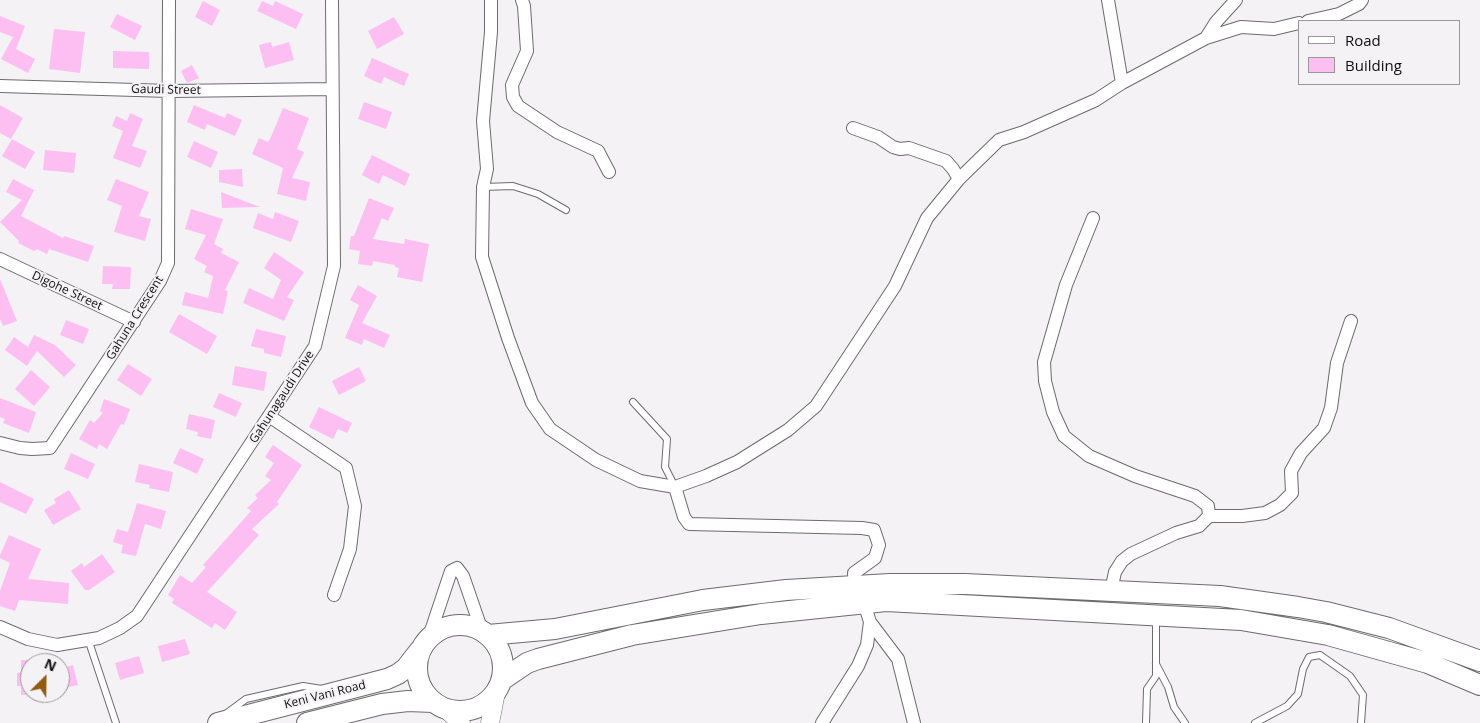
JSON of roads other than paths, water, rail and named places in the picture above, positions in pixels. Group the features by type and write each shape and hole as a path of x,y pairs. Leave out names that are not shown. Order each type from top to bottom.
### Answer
{"main road":[{"path":"485,633 555,629 703,600 786,590 890,584 965,584 1220,596 1326,612 1388,628 1480,660"},
{"path":"439,705 459,711 473,709 486,702 499,686 527,663 632,635 761,614 867,613 886,601 1242,620 1328,635 1428,663 1480,685"},
{"path":"461,723 424,691 418,678 417,663 425,643 438,630 460,625 471,626 485,633 496,644 501,655 503,667 490,723"},
{"name":"Keni Vani Road","path":"218,723 388,679 406,668 425,643"},
{"name":"Keni Vani Road","path":"314,722 382,704 408,701 439,705"}],"street":[{"name":"Gahuna Crescent","path":"0,443 32,450 50,448 134,322 160,281 168,263 169,0"},
{"name":"Gahunagaudi Drive","path":"0,627 28,639 57,645 99,638 120,628 137,616 315,346 334,266 332,0"},
{"path":"491,0 489,60 483,121 487,169 483,187 482,257 508,338 532,403 550,429 596,460 640,481 676,487 737,462 788,430 816,406 895,286 927,218 959,179 999,140 1024,132 1096,100 1122,83 1206,38 1241,26 1274,29 1298,23"},
{"path":"522,0 527,51 512,85 513,97 518,106 557,132 598,151 609,172"},
{"path":"1108,0 1122,83"},
{"path":"1206,38 1216,22 1236,0"},
{"path":"1312,20 1339,14 1359,4 1362,0"},
{"name":"Gaudi Street","path":"0,86 170,91 332,89"},
{"path":"853,128 878,137 893,147 900,149 909,148 946,161 959,179"},
{"path":"1093,218 1066,285 1044,362 1045,381 1053,412 1064,436 1089,456 1135,476 1195,496 1208,506 1209,516"},
{"name":"Digohe Street","path":"0,259 134,322"},
{"path":"1111,591 1115,572 1122,561 1131,554 1176,533 1199,526 1209,516 1242,516 1266,513 1280,505 1292,493 1291,471 1301,453 1324,428 1331,408 1337,363 1351,321"},
{"path":"269,416 346,468 355,506 350,549 334,595"},
{"path":"676,487 684,516 689,524 862,528 874,530 879,545 876,558 854,573 855,586 867,613 898,659 914,723"},
{"path":"425,643 450,571 457,568 463,576 485,633"},
{"path":"822,723 858,666 867,645 867,613"}],"lane":[{"path":"483,187 513,186 538,194 566,210"},
{"path":"633,402 667,439 665,467 676,487"},
{"path":"1146,723 1148,689 1156,676 1156,615"},
{"path":"88,640 116,723"},
{"path":"1255,723 1287,706 1298,694 1303,668 1309,657 1320,656 1350,676 1363,695 1361,723"},
{"path":"1156,663 1168,687 1174,707 1185,723"},
{"path":"214,723 246,699 303,686 339,692"}]}
